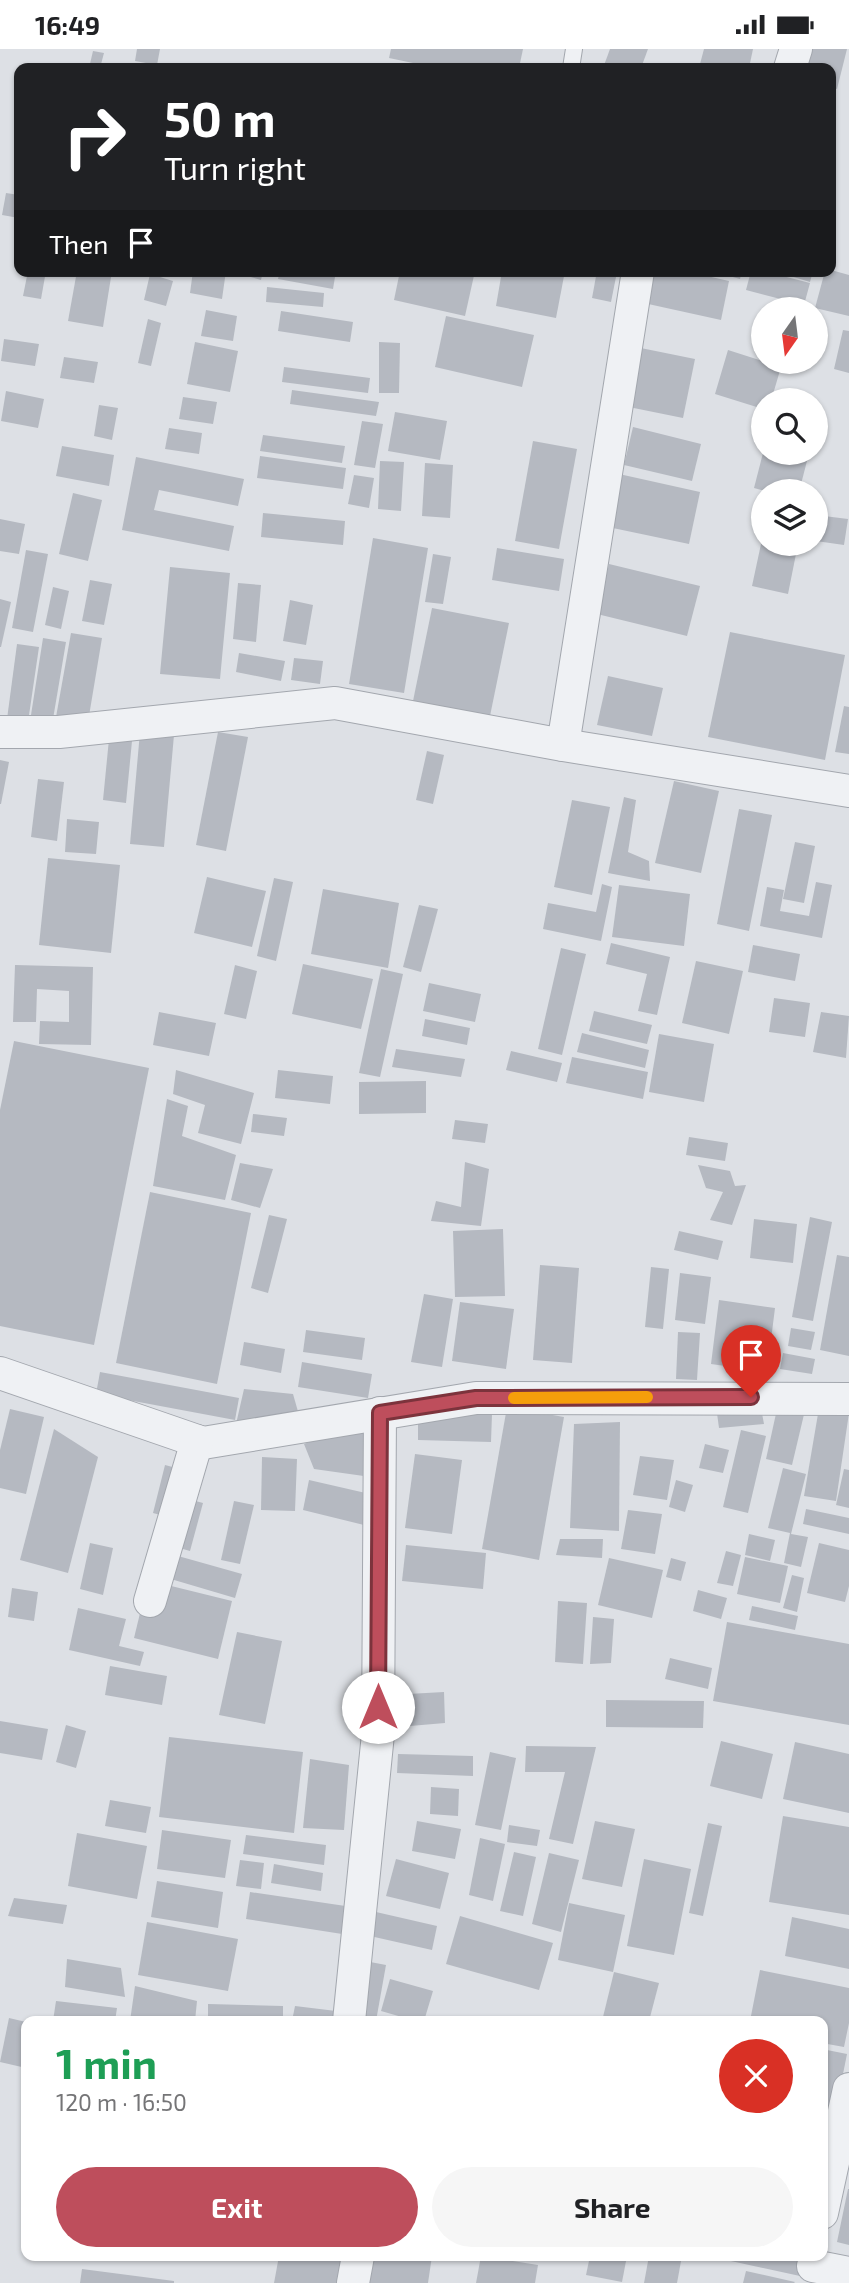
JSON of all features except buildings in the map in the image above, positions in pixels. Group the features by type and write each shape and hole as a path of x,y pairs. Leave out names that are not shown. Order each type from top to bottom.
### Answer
{"street":[{"path":"563,744 637,277"},
{"path":"0,732 59,732 335,703 849,791"},
{"path":"0,1373 203,1443 476,1398 849,1399"},
{"path":"350,2016 378,1734 380,1413"},
{"path":"150,1601 197,1441"},
{"path":"828,2185 849,2089"},
{"path":"353,2283 357,2261"},
{"path":"813,2268 849,2273"}],"slow traffic":[{"path":"514,1398 647,1397"}],"route":[{"path":"378,1707 380,1413 476,1398 751,1397"}]}
